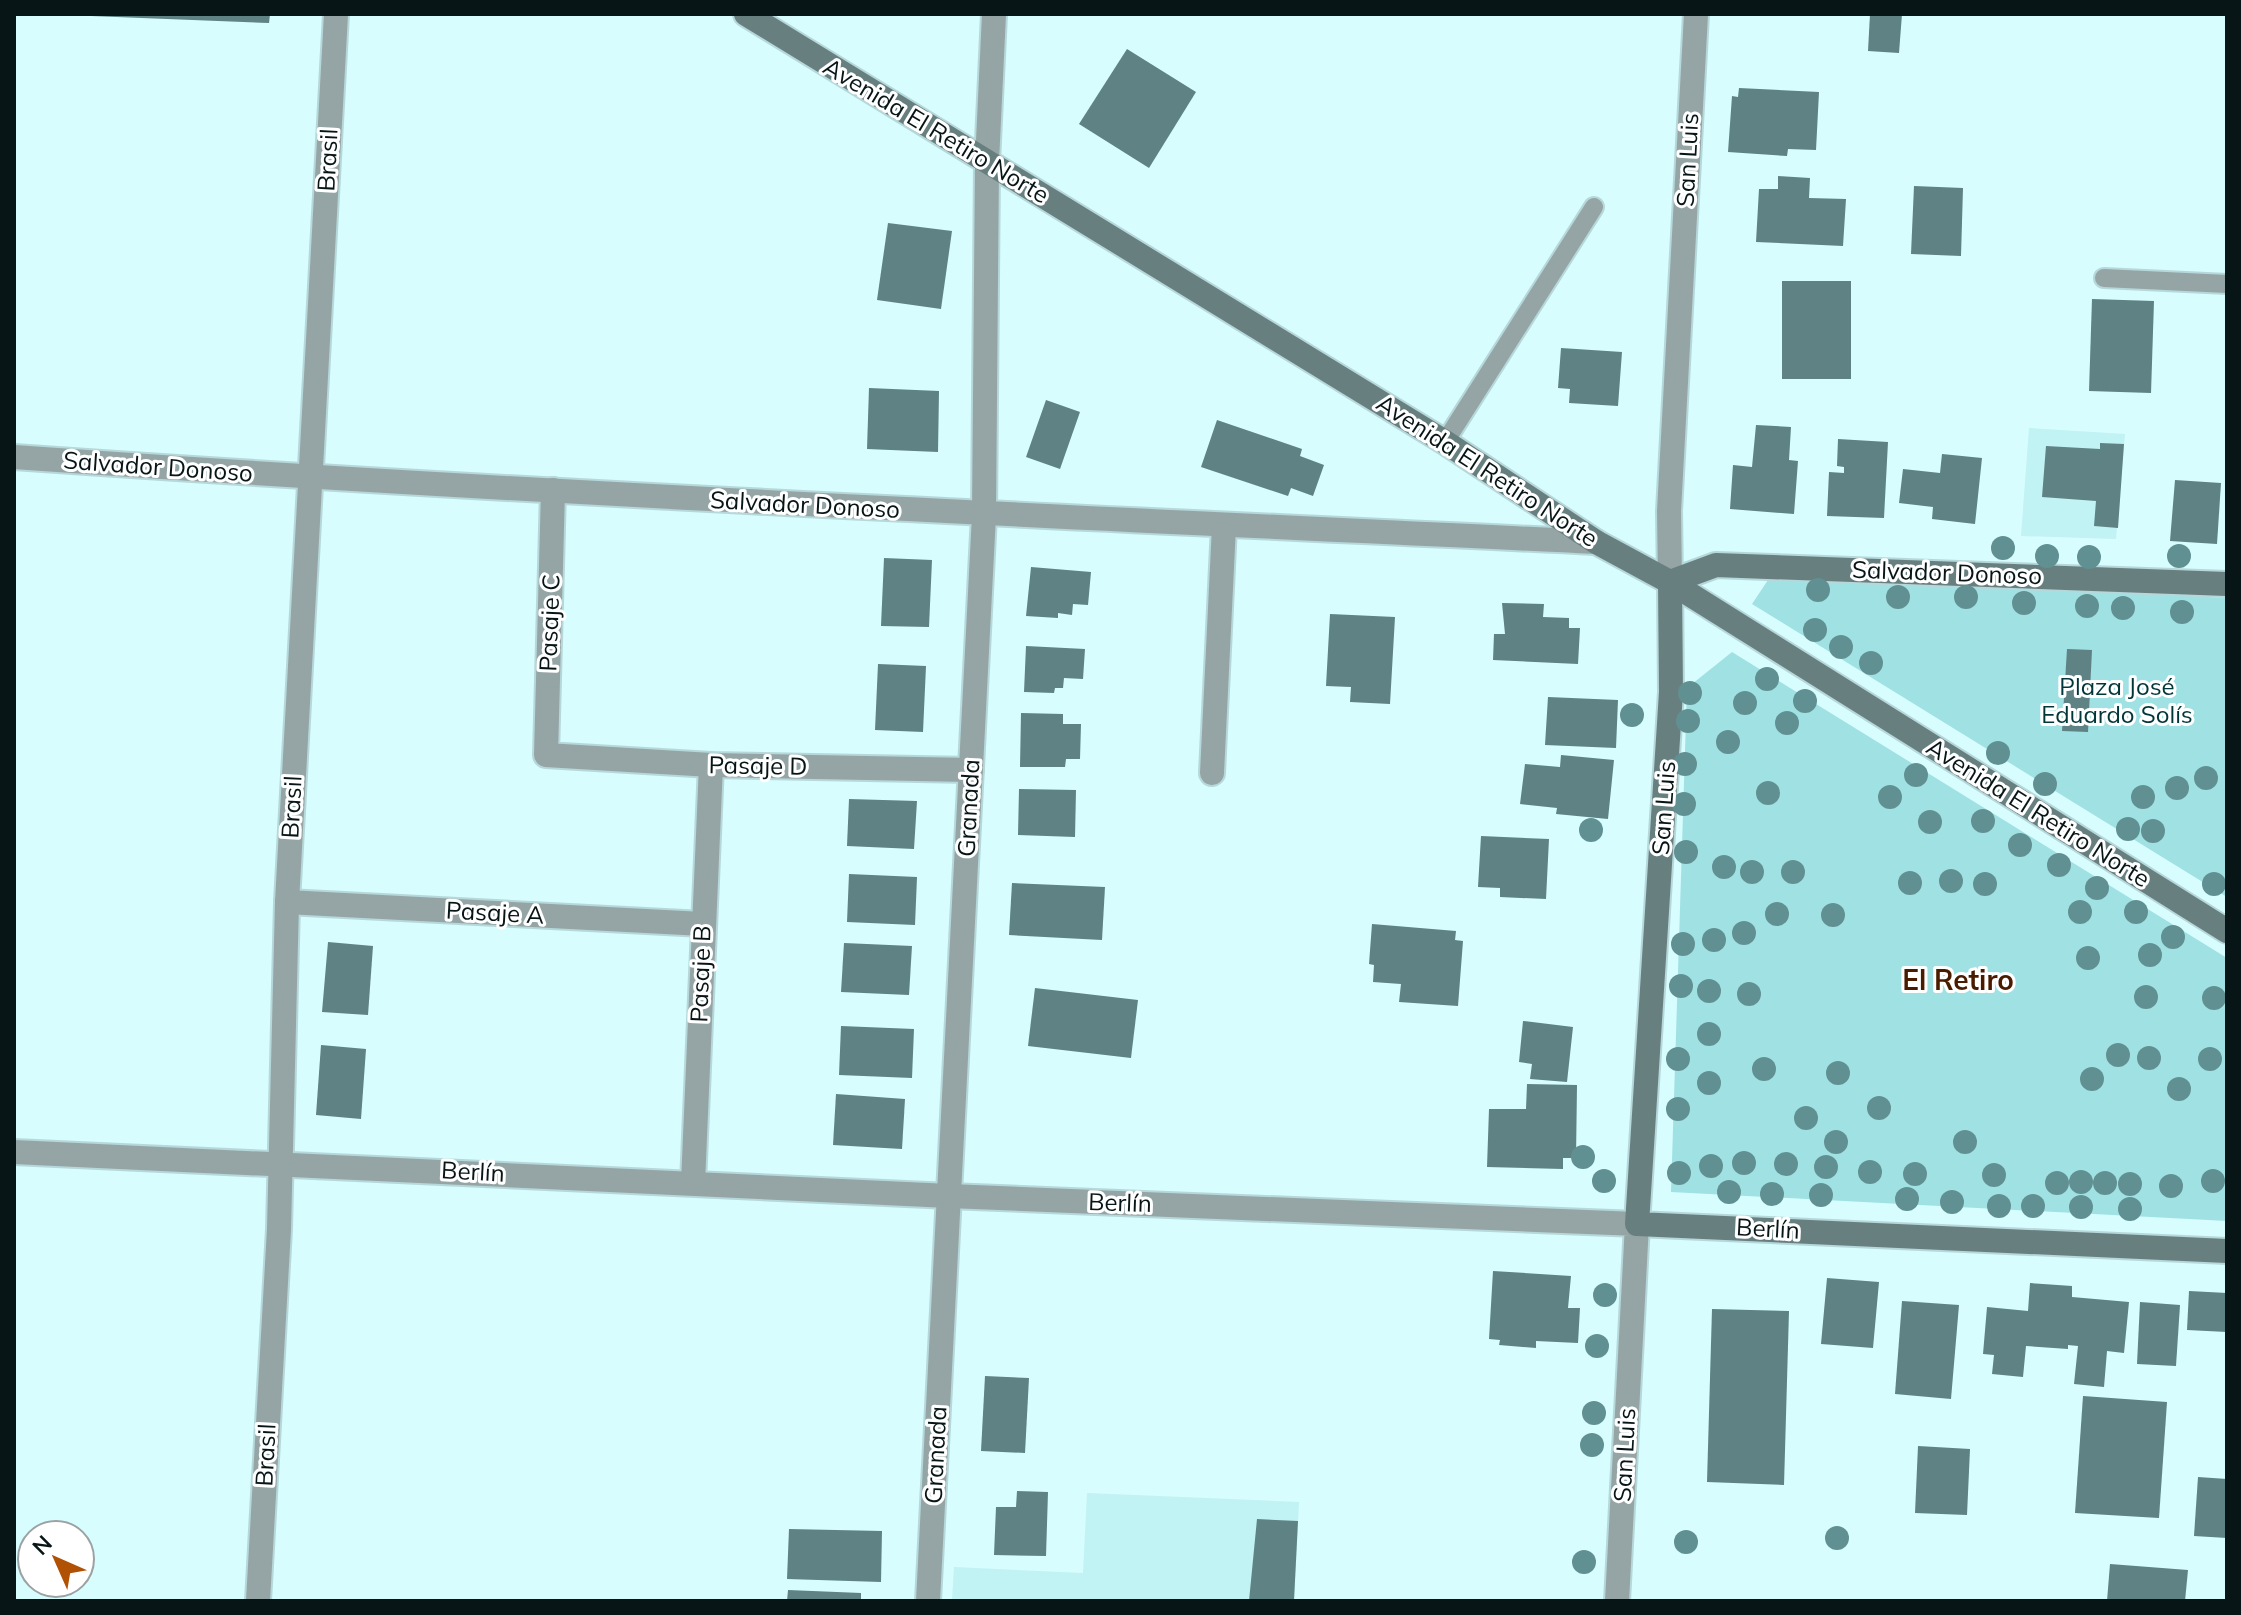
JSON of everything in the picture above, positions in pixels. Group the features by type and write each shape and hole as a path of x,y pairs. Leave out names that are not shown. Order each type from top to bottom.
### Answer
{"street":[{"name":"Brasil","path":"258,1601 279,1229 278,1163 287,902 336,14"},
{"name":"Avenida El Retiro Norte","path":"746,14 1445,442 1596,542 1670,582 2227,931"},
{"name":"Granada","path":"928,1601 984,515 987,162 994,14"},
{"name":"San Luis","path":"1617,1601 1671,692 1669,511 1696,14"},
{"name":"Salvador Donoso","path":"14,457 311,478 984,515 1596,542"},
{"name":"Pasaje C","path":"546,755 553,490"},
{"path":"1212,773 1224,526"},
{"name":"Salvador Donoso","path":"1670,582 1716,565 2227,584"},
{"name":"Pasaje D","path":"546,755 711,765 971,770"},
{"name":"Pasaje B","path":"693,1183 711,765"},
{"name":"Pasaje A","path":"287,902 703,924"},
{"name":"Berlín","path":"14,1152 2227,1251"}],"lane":[{"path":"1445,442 1594,207"},
{"path":"2104,278 2227,284"}],"shaded area":[{"path":"2029,428 2125,434 2116,539 2021,536"},
{"path":"1087,1493 1299,1502 1294,1601 952,1601 954,1567 1083,1573"}],"green space":[{"name":"Plaza José Eduardo Solís","path":"1772,574 2227,598 2227,897 1752,604"},
{"path":"1732,652 2227,958 2227,1221 1671,1192 1687,688"}],"building":[{"path":"40,14 270,14 269,23"},
{"path":"1870,14 1902,14 1899,53 1868,51"},
{"path":"1127,49 1196,92 1149,168 1079,124"},
{"path":"1739,88 1819,92 1816,150 1788,149 1787,156 1728,152 1732,96 1738,97"},
{"path":"1778,176 1810,178 1809,198 1846,199 1843,246 1756,242 1759,189 1778,189"},
{"path":"1914,186 1963,188 1961,256 1911,254"},
{"path":"888,223 952,231 941,309 877,300"},
{"path":"1782,281 1851,281 1851,379 1782,379"},
{"path":"2092,299 2154,301 2151,393 2089,391"},
{"path":"1561,348 1622,352 1618,406 1569,403 1570,389 1558,388"},
{"path":"869,388 939,391 938,452 867,449"},
{"path":"1046,400 1080,412 1060,469 1026,457"},
{"path":"1217,420 1302,449 1300,456 1324,465 1313,496 1291,488 1288,496 1201,467"},
{"path":"1756,425 1791,427 1789,460 1798,461 1794,514 1730,509 1733,465 1752,467"},
{"path":"1838,439 1888,442 1884,518 1827,516 1829,472 1844,473 1844,467 1837,466"},
{"path":"2100,443 2124,444 2118,528 2094,526 2096,501 2042,497 2046,446 2100,449"},
{"path":"1942,454 1982,458 1975,524 1932,519 1933,507 1899,503 1903,469 1940,473"},
{"path":"2175,480 2221,483 2217,544 2170,541"},
{"path":"884,558 932,560 929,627 881,626"},
{"path":"1031,567 1091,572 1088,605 1073,604 1072,615 1058,613 1058,618 1026,616"},
{"path":"1502,603 1544,604 1543,617 1569,618 1569,628 1580,628 1578,664 1493,660 1494,634 1505,634"},
{"path":"1330,614 1395,617 1390,704 1350,702 1351,687 1326,686"},
{"path":"1026,646 1085,649 1083,679 1064,678 1063,688 1055,688 1054,693 1024,692"},
{"path":"2067,649 2092,650 2088,732 2062,731"},
{"path":"878,664 926,666 923,732 875,730"},
{"path":"1548,697 1618,700 1616,748 1545,745"},
{"path":"1021,713 1063,714 1063,724 1081,724 1080,759 1066,759 1065,767 1020,767"},
{"path":"1561,755 1614,760 1608,819 1556,814 1557,808 1520,804 1525,764 1560,767"},
{"path":"1019,789 1076,790 1075,837 1018,835"},
{"path":"849,799 917,801 914,849 847,846"},
{"path":"1481,836 1549,839 1546,899 1500,897 1500,888 1478,887"},
{"path":"849,874 917,877 915,925 847,922"},
{"path":"1012,883 1105,887 1102,940 1009,935"},
{"path":"1372,924 1456,931 1455,940 1463,941 1458,1006 1399,1002 1401,984 1373,982 1374,965 1369,964"},
{"path":"328,942 373,946 368,1015 322,1012"},
{"path":"844,943 912,946 909,995 841,992"},
{"path":"1035,988 1138,1000 1131,1058 1028,1046"},
{"path":"1523,1021 1573,1027 1567,1082 1530,1079 1532,1064 1519,1062"},
{"path":"841,1026 914,1029 912,1078 839,1075"},
{"path":"321,1045 366,1049 361,1119 316,1115"},
{"path":"1527,1084 1577,1085 1576,1158 1563,1158 1563,1169 1487,1167 1489,1109 1526,1109"},
{"path":"836,1094 905,1099 902,1149 833,1145"},
{"path":"1493,1271 1571,1276 1568,1308 1580,1308 1578,1343 1536,1341 1536,1348 1499,1345 1500,1340 1489,1339"},
{"path":"1827,1278 1879,1282 1873,1348 1821,1344"},
{"path":"2030,1283 2072,1286 2072,1297 2129,1302 2124,1353 2107,1351 2104,1387 2074,1384 2078,1346 2068,1345 2068,1349 2026,1346 2023,1377 1992,1374 1994,1355 1983,1354 1987,1307 2028,1311"},
{"path":"2189,1291 2227,1293 2227,1332 2187,1330"},
{"path":"1902,1301 1959,1305 1951,1399 1895,1394"},
{"path":"2140,1302 2180,1305 2176,1366 2137,1364"},
{"path":"1712,1309 1789,1311 1784,1485 1707,1482"},
{"path":"985,1376 1029,1378 1025,1453 981,1451"},
{"path":"2083,1396 2167,1402 2159,1518 2075,1513"},
{"path":"1918,1446 1970,1449 1967,1515 1915,1513"},
{"path":"2198,1477 2227,1479 2227,1538 2194,1536"},
{"path":"1017,1491 1048,1492 1046,1556 994,1555 996,1507 1016,1507"},
{"path":"1257,1519 1298,1521 1294,1601 1249,1601"},
{"path":"789,1529 882,1531 881,1582 787,1579"},
{"path":"2110,1564 2188,1570 2185,1601 2107,1601"},
{"path":"788,1590 861,1593 861,1601 787,1601"}],"district":[{"name":"El Retiro","path":"1958,980"}]}
